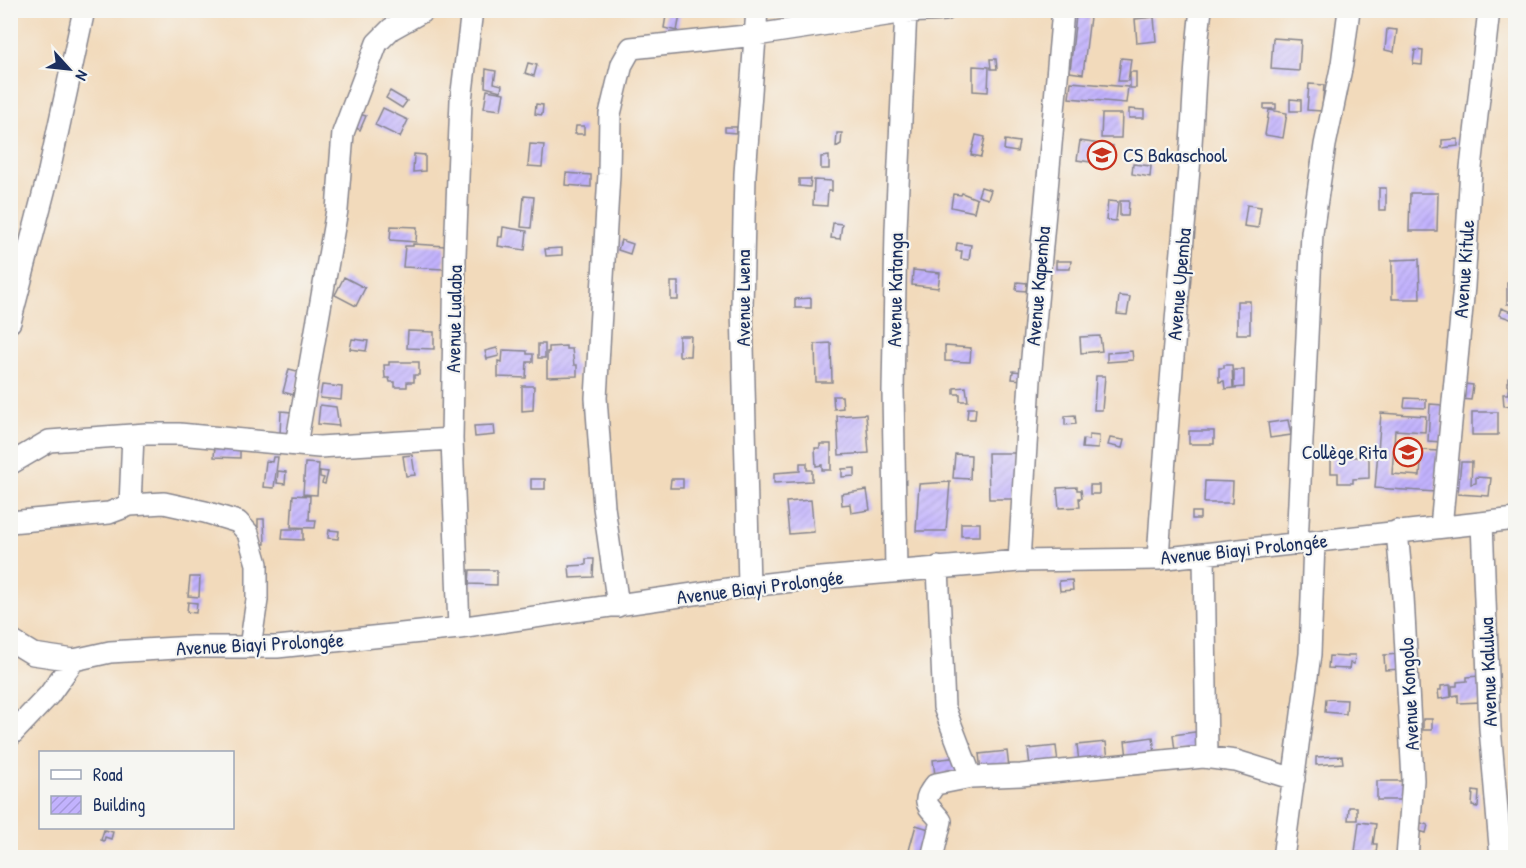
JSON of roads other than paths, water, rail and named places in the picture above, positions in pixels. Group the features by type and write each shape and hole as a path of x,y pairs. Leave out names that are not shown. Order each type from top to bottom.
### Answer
{"street":[{"path":"10,322 48,176 84,10"},
{"path":"296,445 336,210 343,134 377,43 391,29 425,10"},
{"name":"Avenue Lualaba","path":"459,628 452,439 461,100 472,10"},
{"name":"Avenue Lwena","path":"749,586 742,306 745,174 757,10"},
{"path":"618,606 604,507 596,398 609,174 610,114 622,64 631,48 756,35 906,11 945,10"},
{"name":"Avenue Kapemba","path":"1019,561 1030,380 1063,10"},
{"name":"Avenue Upemba","path":"1158,558 1189,166 1194,74 1202,10"},
{"path":"1283,858 1310,654 1306,543 1312,233 1325,145 1342,64 1349,10"},
{"name":"Avenue Kitule","path":"1441,527 1464,286 1471,168 1489,10"},
{"name":"Avenue Katanga","path":"896,571 893,380 896,229 906,11"},
{"path":"10,464 49,441 134,435 179,434 320,447 452,439"},
{"path":"130,505 134,435"},
{"path":"10,522 109,513 130,505 164,503 238,522 248,533 257,564 257,600 250,647"},
{"name":"Avenue Biayi Prolongée","path":"10,640 33,654 74,660 110,652 193,647 277,647 459,628 749,586 1019,561 1158,558 1204,554 1515,519"},
{"name":"Avenue Kalulwa","path":"1482,523 1490,728 1507,823 1501,858"},
{"name":"Avenue Kongolo","path":"1397,531 1404,607 1413,780 1407,858"},
{"path":"1204,554 1207,757"},
{"path":"938,567 944,707 971,777"},
{"path":"10,736 49,695 74,660"},
{"path":"932,858 942,825 937,815 926,803 936,784 971,777 1021,776 1207,757 1236,761 1294,779"}],"place":[{"name":"CS Bakaschool","path":"1102,155"},
{"name":"Collège Rita","path":"1408,452"}]}
